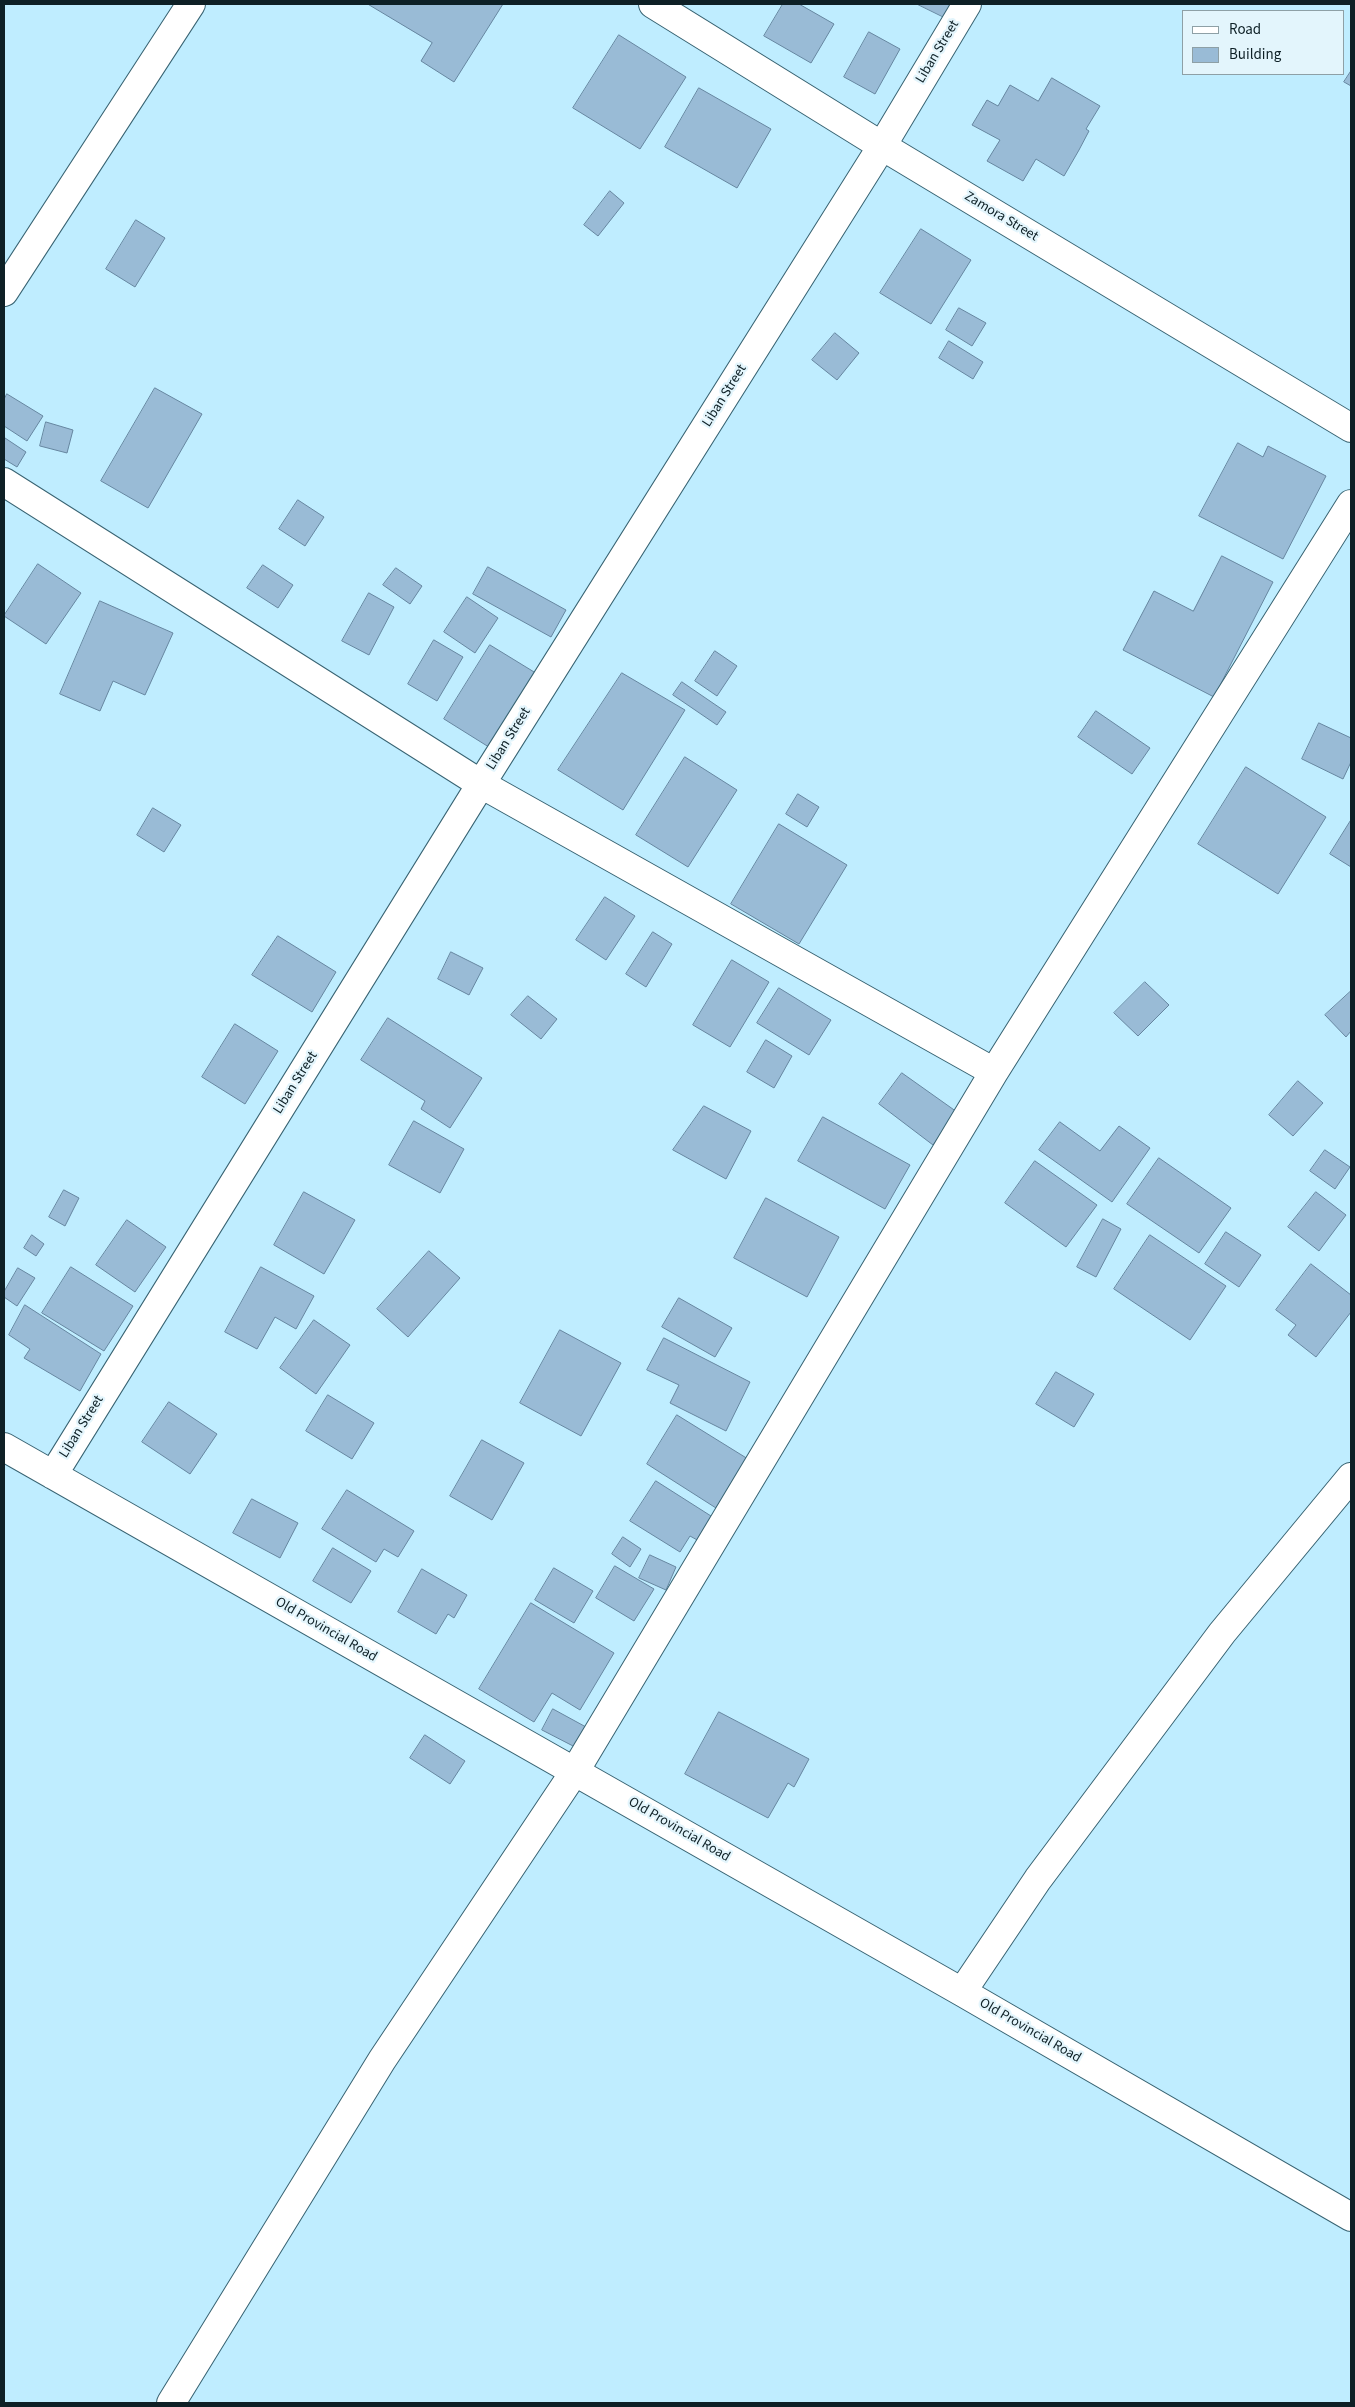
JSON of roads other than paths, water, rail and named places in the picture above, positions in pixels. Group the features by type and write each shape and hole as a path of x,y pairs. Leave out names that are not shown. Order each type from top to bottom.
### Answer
{"street":[{"path":"4,292 191,4"},
{"name":"Zamora Street","path":"653,4 882,146 1351,428"},
{"name":"Liban Street","path":"53,1475 481,784 882,146 967,4"},
{"path":"4,482 481,784 994,1072"},
{"path":"171,2403 382,2060 576,1772 994,1072 1351,504"},
{"name":"Old Provincial Road","path":"4,1447 962,1992 1351,2217"},
{"path":"962,1992 1038,1879 1222,1633 1351,1477"}]}
